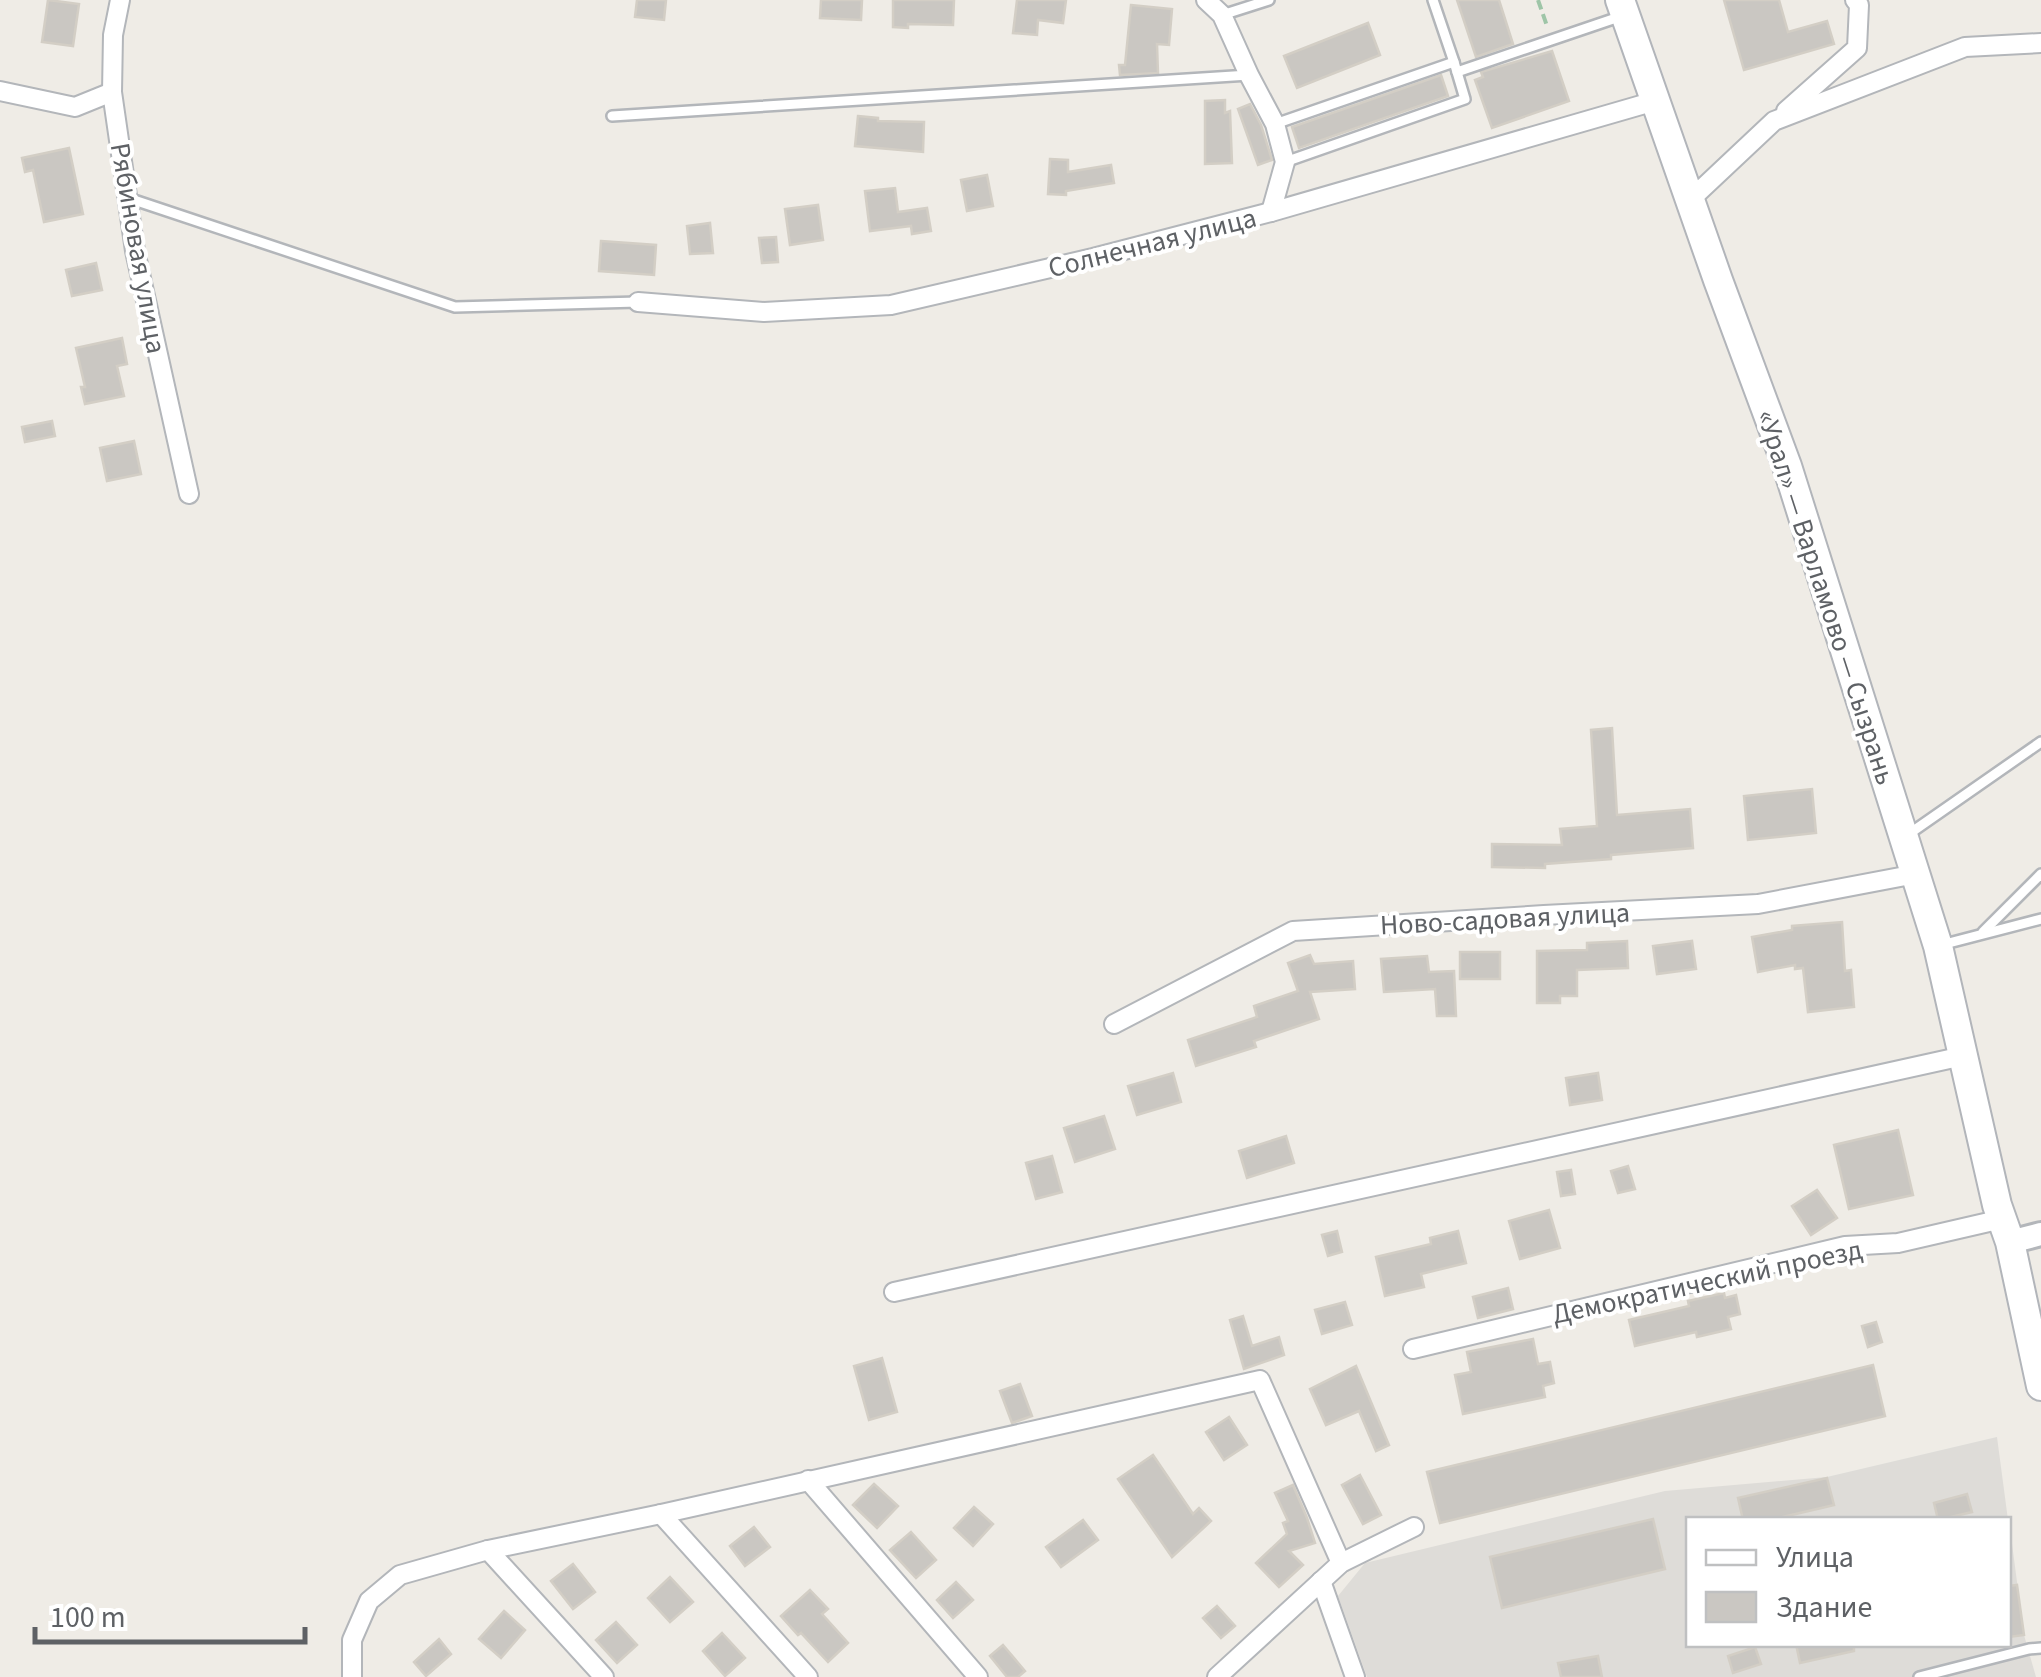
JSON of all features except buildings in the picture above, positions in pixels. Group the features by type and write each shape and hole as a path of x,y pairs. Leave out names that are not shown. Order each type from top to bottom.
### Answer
{"main road":[{"name":"«Урал» — Варламово — Сызрань","path":"1622,8 1787,466 1916,874 1938,946 2003,1222"},
{"path":"2003,1222 2041,1386"}],"street":[{"name":"Рябиновая улица","path":"120,0 113,35 112,92 134,251 188,494"},
{"path":"1206,0 1222,15 1274,124 1285,162 1271,212"},
{"path":"1690,200 1857,48 1858,2"},
{"path":"1774,121 1964,48 2041,43"},
{"path":"0,91 75,106 112,92"},
{"name":"Солнечная улица","path":"638,302 764,312 891,305 1271,212 1655,101"},
{"name":"Ново-садовая улица","path":"1114,1024 1293,931 1758,904 1916,874"},
{"path":"894,1292 1963,1056"},
{"path":"2003,1222 2041,1234"},
{"name":"Демократический проезд","path":"1413,1348 1844,1246 1898,1242 2003,1222"},
{"path":"352,1677 352,1640 369,1602 400,1575 488,1550 1260,1380 1340,1563"},
{"path":"808,1480 978,1677"},
{"path":"662,1514 808,1677"},
{"path":"1218,1677 1340,1563 1414,1527"},
{"path":"488,1550 604,1677"},
{"path":"1321,1581 1355,1677"}],"lane":[{"path":"1222,15 1269,0"},
{"path":"1285,162 1464,99 1433,0"},
{"path":"1274,124 1552,40 1622,8"},
{"path":"612,116 1249,75"},
{"path":"127,198 455,307 638,302"},
{"path":"1904,838 2041,742"},
{"path":"1980,935 2041,874"},
{"path":"1938,946 2041,920"},
{"path":"1919,1677 2041,1648"}],"path":[{"path":"1538,0 1552,40"}],"shaded area":[{"path":"1997,1437 2008,1517 1686,1517 1686,1647 2011,1647 2011,1536 2024,1635 2036,1677 1367,1677 1338,1596 1365,1563 1665,1491 1827,1477"}]}
